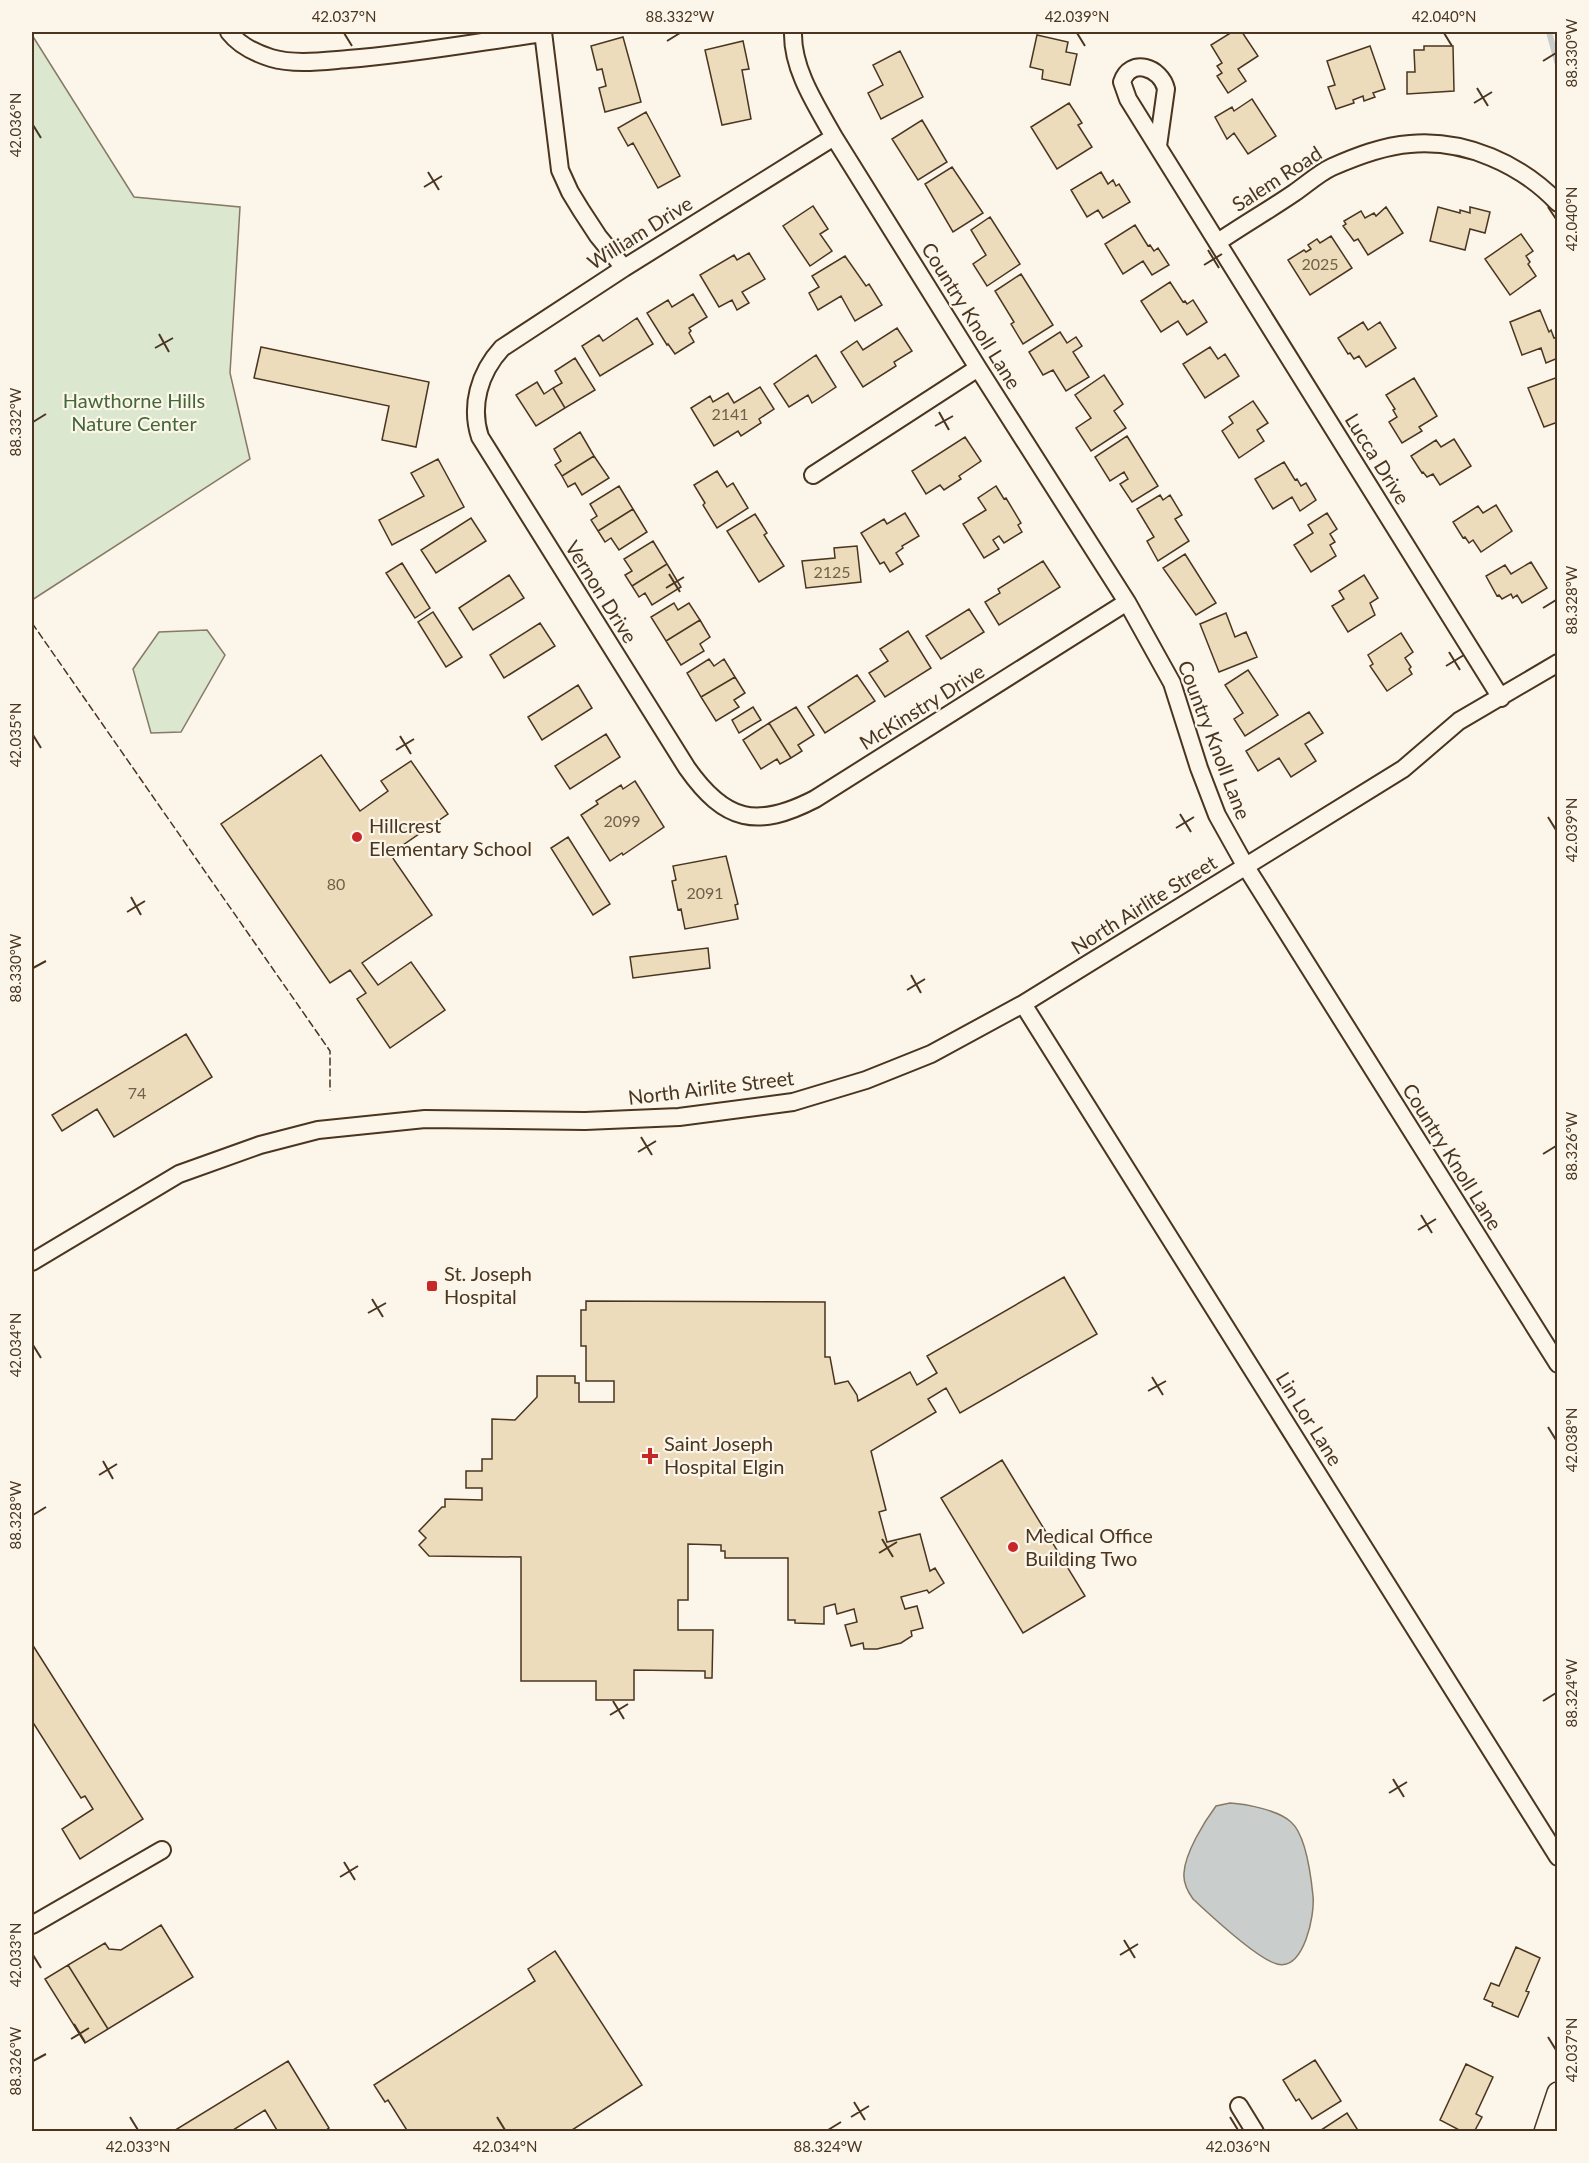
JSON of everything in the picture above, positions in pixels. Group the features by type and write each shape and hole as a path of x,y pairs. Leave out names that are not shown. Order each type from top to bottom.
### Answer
{"street":[{"path":"229,32 251,51 295,62 374,57 543,32 560,170 570,192 598,236 624,268"},
{"name":"Country Knoll Lane","path":"793,32 795,52 812,99 834,137 1127,602 1172,683 1199,768 1217,815 1246,867 1557,1364"},
{"name":"William Drive","path":"483,379 491,360 502,348 624,268 834,137"},
{"name":"Salem Road","path":"1218,242 1330,168 1375,150 1410,144 1443,144 1479,153 1514,168 1543,188 1557,203"},
{"name":"Lucca Drive","path":"1158,146 1501,698"},
{"path":"813,475 978,368"},
{"name":"Vernon Drive","path":"483,379 476,400 475,413 480,437 687,768 707,794 730,810"},
{"name":"McKinstry Drive","path":"730,810 758,818 794,810 815,799 1127,602"},
{"name":"North Airlite Street","path":"32,1262 179,1174 260,1145 318,1130 425,1119 585,1121 668,1117 793,1102 866,1080 931,1054 1023,1004 1402,769 1459,721 1557,663"},
{"name":"Lin Lor Lane","path":"1023,1004 1557,1857"},
{"path":"32,1925 162,1850"},
{"path":"1545,2132 1557,2093"},
{"path":"1239,2106 1255,2132"}],"green space":[{"name":"Hawthorne Hills Nature Center","path":"32,35 134,197 240,207 230,373 250,459 32,600"},
{"path":"207,630 225,655 181,732 151,733 133,669 159,632"}],"shaded area":[{"path":"1230,1803 1262,1808 1285,1818 1296,1828 1304,1846 1312,1888 1312,1916 1301,1951 1286,1964 1277,1964 1268,1960 1246,1945 1193,1899 1186,1887 1185,1865 1196,1838 1216,1806"}],"building":[{"path":"1232,32 1242,32 1258,56 1238,69 1246,81 1228,93 1217,76 1222,73 1217,66 1222,63 1211,45"},
{"path":"1037,35 1068,42 1066,52 1077,54 1070,85 1042,79 1043,70 1030,67"},
{"path":"623,37 641,102 605,112 599,88 606,86 602,69 597,70 591,46"},
{"path":"743,41 749,69 742,70 751,119 722,125 705,50"},
{"path":"1370,46 1385,89 1373,93 1375,97 1364,101 1363,96 1353,100 1354,103 1336,109 1328,87 1335,85 1327,61"},
{"path":"1424,46 1453,46 1454,91 1407,94 1407,72 1415,72 1414,50 1424,50"},
{"path":"900,51 923,97 881,119 868,93 883,85 873,65"},
{"path":"1252,99 1276,136 1248,154 1234,133 1227,139 1215,117 1232,107 1234,111"},
{"path":"1069,103 1082,123 1078,125 1092,147 1057,169 1031,127"},
{"path":"646,112 680,176 658,188 633,143 628,146 618,128"},
{"path":"922,120 947,162 918,180 892,139"},
{"path":"952,167 983,213 953,232 925,184"},
{"path":"1101,172 1108,184 1113,180 1116,186 1119,184 1130,202 1103,218 1098,210 1087,217 1071,190"},
{"path":"813,206 828,229 820,234 832,251 810,266 783,226"},
{"path":"1386,207 1403,233 1368,255 1358,239 1354,241 1343,226 1346,224 1344,221 1361,211 1365,218 1374,213 1376,216"},
{"path":"1438,207 1460,213 1460,210 1470,213 1470,207 1490,212 1485,233 1470,229 1465,250 1430,241"},
{"path":"990,217 1020,264 987,286 973,264 986,255 971,230"},
{"path":"1135,225 1148,246 1150,245 1154,251 1158,248 1169,265 1152,275 1143,261 1123,274 1105,244"},
{"path":"1521,234 1533,251 1526,256 1536,276 1510,295 1485,259"},
{"path":"1331,236 1352,268 1310,295 1288,260 1304,250 1306,252 1311,249 1308,245 1317,239 1320,243"},
{"path":"749,253 765,279 742,292 749,303 737,310 732,300 719,307 700,275 734,255 737,260"},
{"path":"845,256 866,286 869,284 882,305 855,321 841,296 818,310 809,293 819,287 812,276"},
{"path":"1021,274 1053,325 1023,344 1011,324 1014,322 995,291"},
{"path":"1170,282 1183,302 1187,304 1193,300 1207,322 1187,335 1178,321 1161,332 1141,301"},
{"path":"693,294 707,317 689,328 694,342 675,354 647,313 668,300 672,307"},
{"path":"1540,310 1549,332 1551,330 1554,338 1558,337 1558,358 1546,363 1541,348 1522,355 1510,322"},
{"path":"637,318 653,344 600,376 582,346 599,335 603,341"},
{"path":"1363,322 1368,330 1380,322 1396,348 1366,367 1359,356 1354,359 1350,353 1348,354 1338,338"},
{"path":"897,328 912,351 894,362 896,366 863,387 841,352 857,341 863,350"},
{"path":"1060,332 1067,343 1076,337 1082,346 1073,352 1089,377 1066,391 1053,370 1043,375 1029,352"},
{"path":"261,347 429,382 416,447 382,440 389,406 254,378"},
{"path":"1210,347 1218,359 1225,354 1239,376 1205,398 1183,364"},
{"path":"816,355 836,387 812,403 808,395 789,407 774,384"},
{"path":"575,358 595,390 565,408 553,388 562,383 555,371"},
{"path":"1104,375 1123,404 1114,411 1126,428 1091,451 1076,428 1091,418 1075,395"},
{"path":"1558,377 1558,422 1544,427 1528,388"},
{"path":"1414,378 1437,416 1419,427 1422,431 1402,443 1389,422 1397,417 1386,395"},
{"path":"537,382 544,394 553,388 565,408 536,426 516,395"},
{"path":"760,387 774,409 759,419 761,423 741,436 738,431 714,446 691,408 710,396 713,402 728,393 734,403"},
{"path":"1253,401 1268,423 1257,430 1264,441 1239,458 1222,431 1233,423 1229,417"},
{"path":"580,432 594,456 562,476 555,465 561,461 554,449"},
{"path":"1127,436 1158,486 1132,502 1120,484 1128,479 1124,472 1110,481 1095,457"},
{"path":"965,437 981,461 959,476 961,479 944,490 940,485 926,494 912,471"},
{"path":"1454,439 1471,466 1440,485 1433,474 1427,477 1422,473 1411,456 1436,440 1441,447"},
{"path":"594,456 609,478 582,495 575,483 568,487 562,476"},
{"path":"438,459 464,507 392,545 379,520 424,496 411,473"},
{"path":"1284,462 1301,486 1306,483 1316,500 1300,511 1292,497 1273,509 1255,479"},
{"path":"717,471 727,487 733,483 748,508 717,528 694,485"},
{"path":"619,486 633,509 598,531 591,520 597,516 590,504"},
{"path":"996,486 1021,523 1018,525 1022,532 1004,543 999,536 993,540 999,549 984,558 963,524 986,510 978,498"},
{"path":"1160,495 1163,500 1170,495 1182,515 1175,519 1189,541 1158,561 1147,541 1154,537 1137,509"},
{"path":"1496,505 1512,531 1481,552 1473,540 1469,543 1465,537 1463,538 1453,522 1478,506 1483,513"},
{"path":"633,509 647,532 619,550 611,538 605,542 598,531"},
{"path":"905,513 919,536 902,546 903,548 896,553 903,564 890,572 884,562 880,564 861,533 884,519 887,524"},
{"path":"1327,513 1337,529 1330,534 1335,542 1330,545 1336,556 1311,572 1294,545 1313,533 1308,525"},
{"path":"755,514 767,533 764,535 784,566 759,582 727,531"},
{"path":"471,518 486,541 436,573 421,550"},
{"path":"653,541 667,564 632,586 625,575 632,571 624,559"},
{"path":"857,546 861,582 806,588 802,561 835,558 834,548"},
{"path":"1185,554 1216,603 1196,615 1163,568"},
{"path":"1043,561 1060,587 999,625 985,602 1000,593 998,589"},
{"path":"1531,562 1547,588 1522,603 1517,595 1513,598 1511,594 1502,599 1499,595 1497,596 1486,576 1505,565 1511,574"},
{"path":"402,563 430,608 415,618 386,573"},
{"path":"667,564 681,587 652,605 645,593 639,597 632,586"},
{"path":"509,575 524,598 473,630 459,608"},
{"path":"1364,575 1378,598 1370,603 1375,615 1348,632 1332,606 1344,599 1339,591"},
{"path":"674,603 678,610 689,603 700,620 666,641 651,617"},
{"path":"969,609 984,632 941,659 926,636"},
{"path":"433,612 462,657 446,667 418,622"},
{"path":"1226,613 1235,637 1246,632 1257,657 1219,672 1200,624"},
{"path":"700,620 710,637 700,644 704,651 681,665 666,641"},
{"path":"540,623 555,646 504,678 490,655"},
{"path":"908,631 931,668 885,697 869,673 888,661 880,649"},
{"path":"1401,633 1413,652 1405,658 1411,667 1409,669 1412,674 1387,691 1370,666 1373,664 1368,655"},
{"path":"709,659 714,666 724,659 735,677 701,697 687,673"},
{"path":"1248,670 1278,715 1245,736 1234,719 1243,713 1225,685"},
{"path":"857,675 875,701 825,733 808,707"},
{"path":"735,677 745,693 734,700 739,707 716,721 701,697"},
{"path":"578,685 592,708 542,740 528,717"},
{"path":"753,707 761,720 739,733 732,720"},
{"path":"796,707 814,735 798,745 802,751 791,758 769,723"},
{"path":"1309,712 1323,733 1305,744 1316,761 1291,777 1279,758 1258,771 1246,751"},
{"path":"769,723 791,758 780,764 777,759 761,769 743,740"},
{"path":"606,734 620,757 570,789 555,766"},
{"path":"321,755 360,811 388,791 381,781 411,761 448,814 390,854 432,915 362,963 378,985 411,962 445,1010 390,1048 357,999 366,993 350,970 330,983 221,824"},
{"path":"635,781 664,827 623,855 622,853 610,861 581,815 598,804 596,801 621,785 623,789"},
{"path":"568,837 610,904 593,915 551,848"},
{"path":"726,856 738,904 735,905 738,919 685,929 672,881 676,880 673,866"},
{"path":"708,948 710,968 633,978 630,957"},
{"path":"186,1034 212,1077 114,1137 97,1109 62,1131 52,1115"},
{"path":"1064,1277 1097,1334 960,1413 946,1388 928,1399 936,1412 871,1451 886,1510 879,1512 887,1542 920,1534 930,1571 935,1568 944,1583 929,1593 927,1590 901,1597 905,1609 917,1606 923,1628 911,1631 912,1636 901,1643 877,1649 864,1649 863,1643 851,1646 845,1625 857,1622 854,1609 837,1614 835,1604 824,1607 824,1624 795,1623 795,1620 788,1620 788,1558 725,1558 725,1551 721,1551 721,1545 688,1544 688,1600 678,1600 678,1630 713,1630 712,1678 705,1678 705,1671 634,1670 634,1700 596,1700 596,1681 521,1681 521,1557 429,1556 419,1545 426,1538 419,1531 442,1507 445,1507 445,1499 482,1500 482,1488 466,1488 466,1471 482,1471 482,1459 492,1459 492,1419 515,1420 537,1397 537,1376 575,1376 575,1383 579,1383 579,1402 614,1402 614,1381 586,1381 586,1346 581,1346 581,1310 586,1310 586,1301 825,1302 825,1357 830,1357 835,1384 848,1381 858,1401 910,1372 917,1385 937,1373 927,1356"},
{"name":"Medical Office Building Two","path":"1002,1460 1085,1596 1023,1633 941,1498"},
{"path":"32,1644 143,1819 80,1859 62,1829 93,1809 85,1796 81,1798 32,1721"},
{"path":"161,1925 193,1977 108,2029 68,1965 105,1943 109,1949 121,1950"},
{"path":"1516,1947 1540,1958 1518,2017 1492,2006 1493,2003 1484,1999 1491,1983 1499,1986"},
{"path":"555,1951 642,2085 569,2132 408,2132 388,2100 385,2102 374,2085 535,1981 528,1969"},
{"path":"68,1965 108,2029 85,2043 45,1979"},
{"path":"1315,2060 1341,2101 1312,2119 1299,2099 1296,2101 1283,2080"},
{"path":"288,2061 329,2128 323,2132 278,2132 265,2110 230,2132 172,2132"},
{"path":"1466,2064 1493,2077 1476,2114 1482,2117 1474,2132 1463,2132 1440,2120"},
{"path":"1347,2113 1359,2132 1318,2132"}],"waterway":[{"path":"1549,32 1558,65"}],"fence":[{"path":"32,623 330,1051 330,1091"}],"place":[{"name":"Hillcrest Elementary School","path":"357,837"},
{"name":"St. Joseph Hospital","path":"432,1286"},
{"name":"Saint Joseph Hospital Elgin","path":"650,1456"},
{"name":"Medical Office Building Two","path":"1013,1547"}]}
